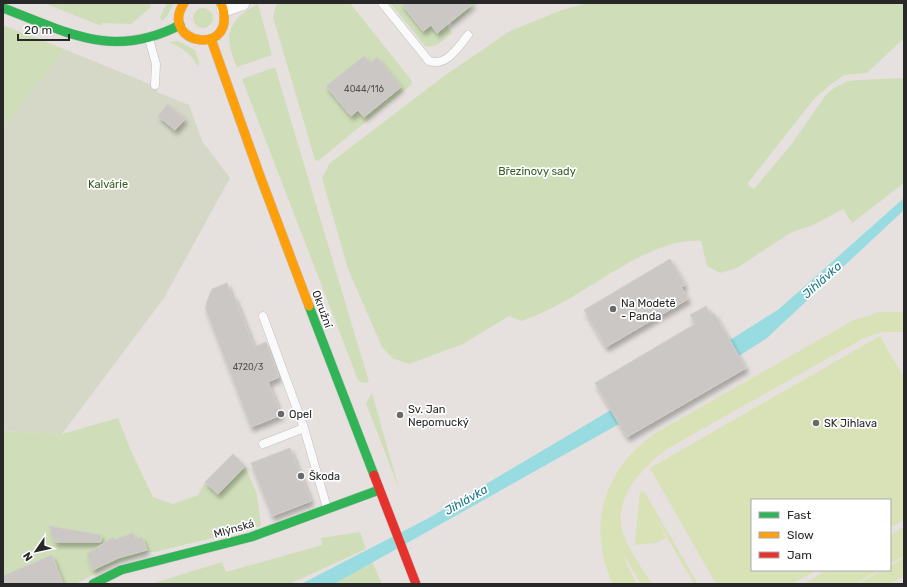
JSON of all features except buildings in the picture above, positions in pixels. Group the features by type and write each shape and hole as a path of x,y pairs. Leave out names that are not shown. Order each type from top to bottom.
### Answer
{"street":[{"path":"184,3 179,14 180,26 188,36 193,39 205,41 216,36 224,27 226,15 223,6 242,3"},
{"path":"3,8 83,37 106,42 128,42 149,38 180,26"},
{"name":"Okružní","path":"211,39 241,128 416,584"},
{"name":"Mlýnská","path":"93,584 121,570 251,537 379,490"}],"lane":[{"path":"382,3 429,61 434,63 451,56 468,35"},
{"path":"149,38 156,64 155,85"},
{"path":"262,316 304,428 328,509"},
{"path":"263,444 304,428"}],"green space":[{"path":"44,3 151,3 150,8 131,24 102,23 101,26"},
{"path":"167,3 174,3 167,16 162,21 160,17"},
{"path":"282,3 350,3 412,81 411,85 318,161 315,160 273,17 276,5"},
{"path":"390,3 401,3 423,31 431,25 437,33 446,25 452,33 436,45 429,47 425,46"},
{"path":"474,3 478,3 453,25 450,22"},
{"name":"Březinovy sady","path":"588,3 904,3 903,39 867,73 844,75 814,99 747,184 754,189 791,145 825,96 834,88 848,81 904,78 904,183 852,223 843,209 813,225 790,233 737,268 720,273 707,266 701,241 682,242 663,247 644,255 569,299 521,321 509,316 463,344 409,364 392,358 382,347 348,269 322,178 330,163 444,76 510,31 562,10"},
{"path":"258,4 272,55 237,67 230,46 229,38 231,30 234,23 240,16"},
{"path":"203,8 210,11 213,18 210,25 203,28 196,25 193,18 196,11"},
{"path":"3,25 64,49 3,129"},
{"path":"178,41 195,50 199,62 198,67 193,58 169,42"},
{"name":"Kalvárie","path":"64,49 152,85 158,88 157,92 189,105 202,141 230,178 164,298 62,434 3,431 3,129"},
{"path":"275,67 369,382 363,383 358,380 242,79"},
{"path":"880,312 904,312 904,332 883,332 864,338 667,449 648,465 639,475 625,496 621,520 623,533 629,546 652,584 641,584 623,554 637,584 613,584 605,562 601,541 601,520 605,499 613,480 624,462 639,446 657,432 852,321"},
{"name":"SK Jihlava","path":"880,336 904,378 904,520 891,527 891,499 751,499 751,571 815,571 792,584 716,584 650,468"},
{"path":"372,393 399,489 366,403"},
{"path":"118,418 131,451 153,497 173,504 198,495 205,482 218,494 245,466 257,494 261,526 155,552 148,552 109,566 76,584 3,584 3,431 62,434"},
{"path":"640,490 641,493 644,491 698,584 694,584 654,515 666,538 655,543 635,545"},
{"path":"904,527 904,556 891,563 891,534"},
{"path":"360,532 366,549 289,584 151,584 222,562 226,572 322,545 321,538"},
{"path":"904,558 904,576 889,584 858,584 880,571 891,571 891,565"},
{"path":"371,559 382,584 334,584"},
{"path":"826,571 878,571 855,584 803,584"}],"water":[{"name":"Jihlávka","path":"904,198 904,210 767,338 739,356 730,340 779,309"},
{"name":"Jihlávka","path":"611,410 619,424 334,584 301,584 427,519"}],"traffic: fast":[{"path":"3,8 48,26 90,39 111,41 133,40 156,35 180,25"},
{"path":"309,306 374,475"},
{"path":"93,584 121,570 251,537 379,490"}],"traffic: slow":[{"path":"184,3 179,17 181,29 189,36 200,40 211,39 220,33 224,21 221,3"},
{"path":"211,39 260,176 309,306"}],"traffic: jam":[{"path":"374,475 416,584"}],"place":[{"name":"Na Modetě - Panda","path":"613,309"},
{"name":"Opel","path":"281,414"},
{"name":"Sv. Jan Nepomucký","path":"400,415"},
{"name":"SK Jihlava","path":"816,423"},
{"name":"Škoda","path":"301,476"}]}
